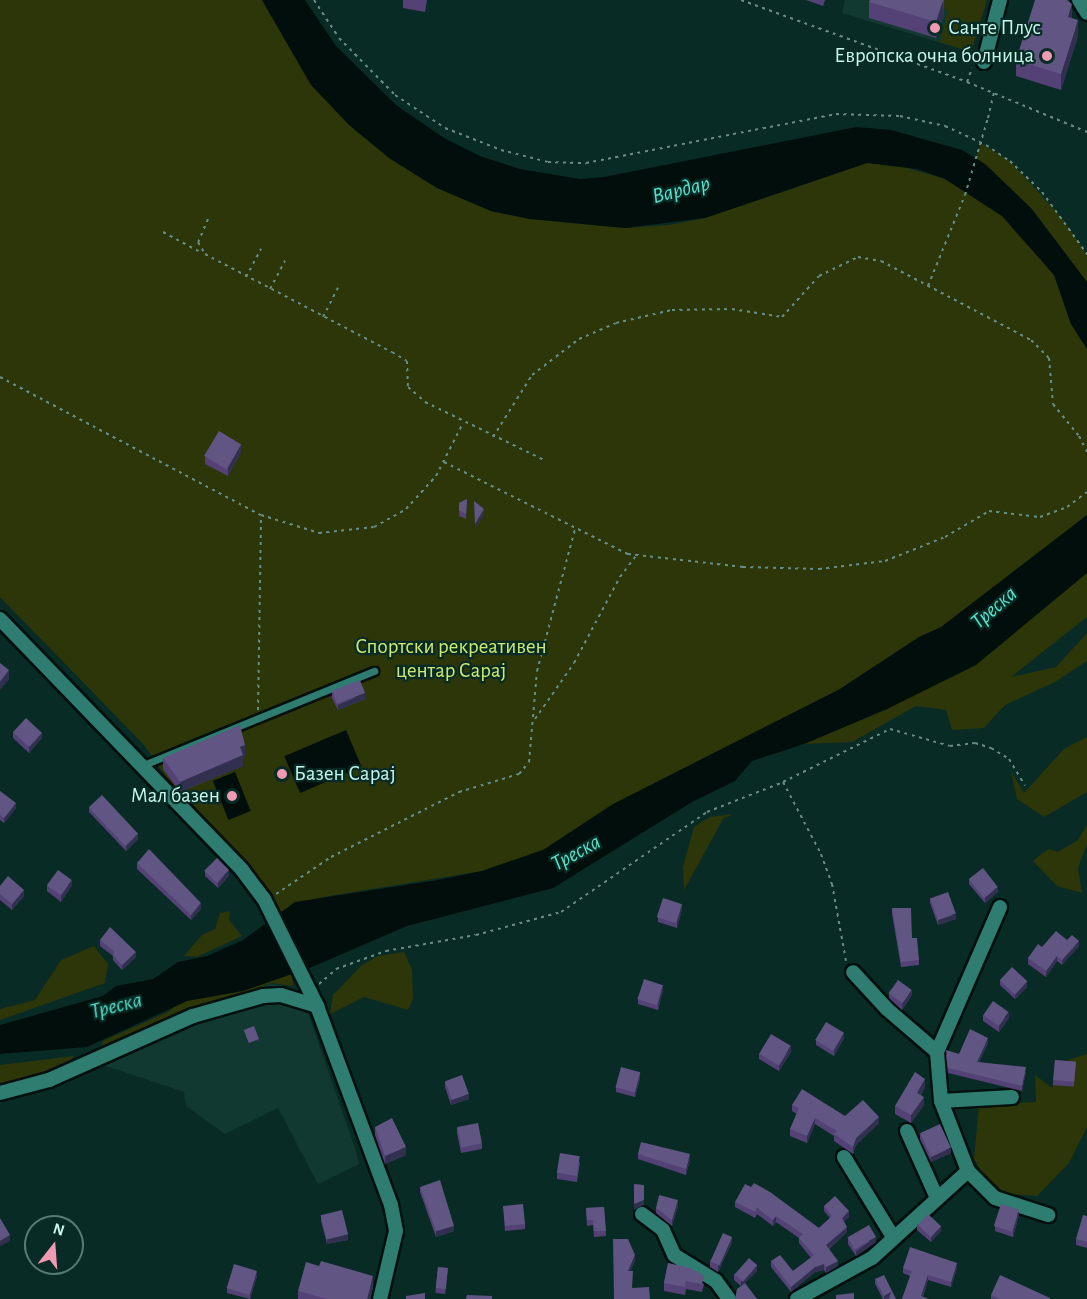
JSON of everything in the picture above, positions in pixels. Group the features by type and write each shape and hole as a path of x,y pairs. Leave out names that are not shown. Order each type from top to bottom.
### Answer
{"street":[{"path":"980,61 1000,0"},
{"path":"1079,0 1087,13"},
{"path":"0,619 242,870 264,899 313,997 394,1218 394,1245 380,1299"},
{"path":"1000,907 937,1052 941,1101 968,1171 995,1198 1048,1215"},
{"path":"853,972 888,1009 937,1052"},
{"path":"0,1093 49,1080 193,1016 263,996 313,997"},
{"path":"941,1101 1012,1097"},
{"path":"907,1131 936,1198"},
{"path":"844,1157 893,1237"},
{"path":"796,1299 872,1258 968,1171"},
{"path":"642,1214 663,1230 674,1255 716,1281 729,1299"}],"lane":[{"path":"141,766 374,671"}],"path":[{"path":"314,0 339,38 366,68 420,114 472,140 548,162 586,163 641,156 836,114 900,116 945,126 981,142 1010,161 1042,192 1087,254"},
{"path":"741,0 967,82 1087,132"},
{"path":"967,82 980,61"},
{"path":"928,286 965,195 994,93"},
{"path":"205,254 198,242 208,219"},
{"path":"162,232 406,361 411,392 462,423 546,461"},
{"path":"246,277 261,249"},
{"path":"493,437 519,392 544,362 599,329 644,316 702,308 782,317 819,276 858,258 880,261 1031,340 1049,358 1053,404 1080,436 1087,452"},
{"path":"270,289 285,261"},
{"path":"323,317 338,288"},
{"path":"0,377 261,515 319,533 374,527 406,509 428,487 444,462 462,423"},
{"path":"444,462 575,529 636,556 723,567 850,567 912,552 989,511 1040,517 1066,507 1087,492"},
{"path":"258,718 261,515"},
{"path":"264,899 287,889 331,857 459,792 519,774 533,752 537,671 575,529"},
{"path":"535,719 586,644 620,577 636,556"},
{"path":"313,997 327,974 386,951 476,935 561,912 707,812 783,782 890,729 950,746 975,743 992,748 1009,759 1025,786"},
{"path":"783,782 821,854 840,913 843,954 853,972"}],"shaded area":[{"name":"Санте Плус","path":"845,0 987,0 971,52 842,13"},
{"path":"270,983 300,990 356,1151 359,1164 318,1184 278,1108 225,1134 186,1106 184,1092 97,1063 100,1053 158,1023 214,1007"}],"green space":[{"name":"Спортски рекреативен центар Сарај","path":"0,0 262,0 311,85 389,158 437,188 491,211 530,219 625,228 669,225 705,218 867,163 893,164 945,179 1002,216 1028,243 1054,275 1071,324 1087,349 1087,515 941,628 919,637 840,689 543,850 482,871 323,897 277,913 242,858 168,780 144,745 0,597"},
{"path":"940,0 987,0 971,52 940,42 948,11 938,8"},
{"path":"981,143 1010,161 1062,218 1087,254 1087,282 1031,208 976,159"},
{"path":"1087,573 1087,617 1011,677 1056,667 1087,633 1087,661 1055,682 1005,705 984,728 952,730 946,710 916,706 852,742 804,744 887,709 999,645"},
{"path":"1087,737 1087,792 1044,817 1017,799 1011,771 1024,793 1064,749"},
{"path":"733,814 723,819 684,890 683,867 694,827 710,817"},
{"path":"1087,825 1087,844 1078,868 1082,893 1057,886 1033,861 1048,849 1058,852 1078,840"},
{"path":"230,911 229,920 242,936 197,957 184,956 202,935 215,929 220,913"},
{"path":"94,946 108,964 105,983 0,1020 0,1009 35,1000 61,960"},
{"path":"404,952 412,970 413,999 408,1010 364,997 330,1014 333,995 362,965 378,956"},
{"path":"292,973 293,986 270,983 214,1007 179,1015 93,1052 101,1048 103,1041 170,1011 182,997 249,987"},
{"path":"1087,1054 1087,1127 1069,1163 1037,1196 994,1193 974,1159 979,1105 1036,1102 1035,1075 1052,1088 1061,1062"},
{"path":"74,1056 64,1068 31,1085 16,1099 13,1085 0,1086 0,1065"}],"water":[{"name":"Вардар","path":"262,0 305,0 336,46 396,105 444,138 480,156 520,169 580,179 604,177 856,127 891,130 962,150 985,164 1031,208 1087,282 1087,349 1071,324 1054,275 1002,216 945,179 917,169 867,163 705,218 625,228 530,219 491,211 437,188 389,158 349,125 311,85"},
{"name":"Треска","path":"1087,515 1087,573 976,665 887,709 804,744 752,761 735,781 692,802 553,888 407,926 312,967 243,991 187,1001 87,1047 0,1054 0,1025 103,996 116,986 153,979 178,962 207,956 243,940 295,902 482,871 543,850 613,804 840,689 919,637 941,627"},
{"path":"346,730 362,767 300,793 284,756"},
{"name":"Мал базен","path":"235,772 251,811 228,820 213,781"}],"building":[{"path":"870,0 943,0 936,22 869,2"},
{"name":"Европска очна болница","path":"1035,0 1067,0 1072,4 1068,17 1078,20 1061,74 1016,60"},
{"path":"219,431 241,444 226,469 204,456"},
{"path":"467,499 466,514 459,510 459,503"},
{"path":"474,501 484,509 475,524"},
{"path":"0,663 9,670 0,682"},
{"path":"360,680 365,693 337,704 332,691"},
{"path":"26,718 42,733 29,747 13,732"},
{"path":"240,725 245,745 240,747 243,755 180,782 163,758"},
{"path":"0,791 16,803 4,818 0,815"},
{"path":"102,795 138,834 125,846 89,807"},
{"path":"149,849 201,903 191,915 137,863"},
{"path":"217,858 229,870 216,883 204,871"},
{"path":"983,868 998,887 984,898 969,879"},
{"path":"58,870 72,880 61,895 47,885"},
{"path":"8,876 24,890 12,904 0,894 0,886"},
{"path":"948,892 956,914 938,920 930,898"},
{"path":"663,898 682,904 676,923 657,917"},
{"path":"892,908 911,908 912,938 917,938 919,960 901,962"},
{"path":"110,927 136,952 122,965 113,955 115,952 100,940"},
{"path":"1056,931 1067,940 1072,935 1079,941 1062,960 1057,956 1046,971 1028,958 1038,944 1042,947"},
{"path":"1012,967 1027,981 1015,994 1000,980"},
{"path":"644,979 663,985 657,1005 638,999"},
{"path":"898,980 912,990 902,1003 889,993"},
{"path":"993,1001 1009,1012 999,1026 983,1015"},
{"path":"826,1022 844,1033 833,1051 815,1040"},
{"path":"254,1026 259,1039 249,1043 244,1030"},
{"path":"970,1029 988,1038 977,1062 1026,1067 1022,1086 948,1068 946,1050 959,1054"},
{"path":"771,1034 791,1046 779,1066 759,1054"},
{"path":"1055,1060 1076,1062 1074,1082 1053,1080"},
{"path":"621,1067 640,1072 635,1092 616,1087"},
{"path":"915,1072 925,1079 917,1093 924,1097 911,1115 895,1106"},
{"path":"462,1075 469,1094 452,1100 445,1081"},
{"path":"802,1089 845,1116 863,1100 879,1117 856,1138 853,1147 834,1134 837,1131 815,1118 807,1136 790,1129 799,1108 792,1105"},
{"path":"392,1118 406,1147 385,1156 375,1127"},
{"path":"478,1123 482,1144 461,1148 457,1127"},
{"path":"940,1124 951,1148 931,1157 920,1133"},
{"path":"641,1142 690,1154 686,1169 638,1154"},
{"path":"560,1153 580,1156 577,1176 557,1173"},
{"path":"440,1180 454,1226 436,1231 420,1187"},
{"path":"754,1183 819,1228 832,1216 824,1206 835,1196 849,1211 842,1218 847,1227 826,1245 838,1261 826,1267 824,1264 815,1267 791,1287 771,1261 780,1255 793,1271 814,1255 799,1238 803,1234 776,1216 773,1220 757,1208 755,1212 735,1202 745,1184 751,1187"},
{"path":"634,1184 644,1185 644,1200 634,1204"},
{"path":"659,1195 678,1200 672,1220 656,1208"},
{"path":"523,1204 525,1224 505,1226 503,1206"},
{"path":"1001,1204 1019,1210 1012,1232 994,1226"},
{"path":"604,1207 606,1231 594,1231 593,1220 587,1220 586,1208"},
{"path":"342,1210 348,1234 327,1240 321,1215"},
{"path":"928,1214 941,1226 931,1237 918,1225"},
{"path":"1083,1215 1087,1216 1087,1242 1076,1239"},
{"path":"0,1218 10,1235 0,1241"},
{"path":"869,1225 876,1237 854,1250 847,1238"},
{"path":"723,1233 732,1237 720,1265 710,1261"},
{"path":"613,1239 628,1239 635,1255 628,1271 633,1271 632,1288 649,1287 650,1299 614,1299"},
{"path":"910,1247 957,1263 951,1282 928,1275 921,1296 929,1299 902,1299 912,1271 903,1268"},
{"path":"749,1258 757,1265 743,1282 735,1275"},
{"path":"321,1261 373,1276 367,1299 327,1299 298,1291 306,1262 319,1266"},
{"path":"668,1263 691,1268 704,1276 702,1284 686,1281 685,1287 664,1283"},
{"path":"234,1264 257,1271 250,1295 227,1288"},
{"path":"438,1267 448,1268 446,1289 436,1288"},
{"path":"884,1275 896,1299 889,1299 891,1292 884,1296 875,1279"},
{"path":"1000,1275 1050,1299 1000,1299 991,1295"},
{"path":"745,1283 757,1299 735,1299 737,1289"},
{"path":"425,1293 425,1299 406,1299 406,1296"},
{"path":"854,1293 854,1299 836,1299 836,1295"},
{"path":"467,1295 492,1296 492,1299 466,1299"}],"place":[{"name":"Санте Плус","path":"935,28"},
{"name":"Европска очна болница","path":"1047,56"},
{"name":"Базен Сарај","path":"282,774"},
{"name":"Мал базен","path":"232,796"}]}
